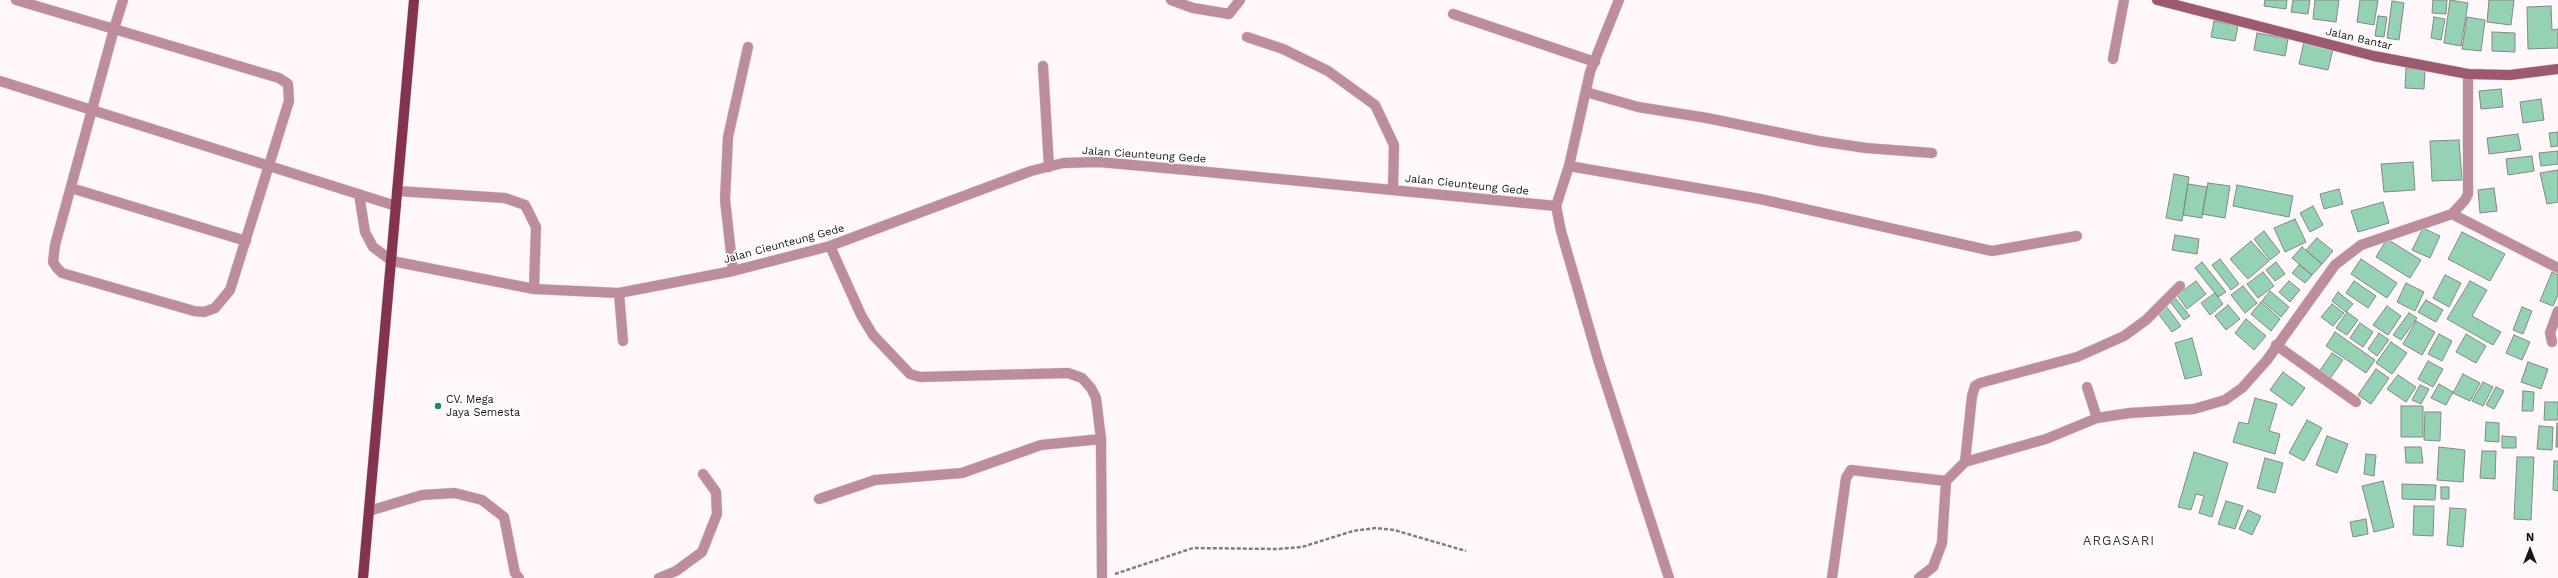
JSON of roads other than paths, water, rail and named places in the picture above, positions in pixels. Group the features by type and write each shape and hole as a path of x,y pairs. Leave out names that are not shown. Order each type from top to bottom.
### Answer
{"main road":[{"path":"363,578 414,0"}],"street":[{"path":"16,0 114,29 280,78 288,84 289,101 246,241 224,299 215,308 204,312 194,311 62,272 53,262 53,255 92,109 114,29 123,0"},
{"path":"1171,0 1193,8 1229,14 1240,0"},
{"path":"1619,0 1595,62 1586,92 1569,166 1556,206 1561,231 1598,359 1669,578"},
{"path":"2113,59 2124,0"},
{"name":"Jalan Bantar","path":"2157,0 2374,56 2468,74 2510,75 2558,69"},
{"path":"1452,14 1595,62"},
{"path":"1247,37 1283,49 1328,71 1375,105 1394,145 1393,190"},
{"path":"733,271 725,200 728,137 748,47"},
{"path":"1043,66 1050,167"},
{"path":"1919,578 1933,567 1942,543 1946,482 1966,462 2046,439 2097,418 2130,413 2194,409 2225,400 2242,388 2266,360 2335,265 2361,245 2452,214 2465,200 2468,194 2468,74"},
{"path":"0,81 270,164 396,206"},
{"path":"1586,92 1638,107 1708,118 1819,141 1866,148 1932,153"},
{"name":"Jalan Cieunteung Gede","path":"392,261 534,289 619,293 733,271 830,246 1031,171 1063,163 1099,162 1556,206"},
{"path":"1569,166 1760,199 1992,251 2077,236"},
{"path":"71,188 246,241"},
{"path":"397,191 505,198 525,205 536,227 534,289"},
{"path":"359,194 365,232 373,247 392,261"},
{"path":"2452,214 2558,268"},
{"path":"830,246 861,315 873,335 898,364 910,374 920,377 1068,373 1082,378 1091,388 1096,398 1101,439 1107,577"},
{"path":"1966,462 1972,396 1975,386 1980,383 2077,357 2124,336 2146,320 2180,286"},
{"path":"619,293 623,341"},
{"path":"2552,342 2550,333 2558,311"},
{"path":"2276,345 2356,402"},
{"path":"2087,387 2097,418"},
{"path":"819,499 875,480 962,474 1041,445 1101,439"},
{"path":"1832,578 1846,478 1851,470 1946,482"},
{"path":"659,578 676,571 702,552 717,514 716,492 703,474"},
{"path":"369,511 422,495 455,493 482,500 504,517 515,573 519,578"}],"place":[{"name":"CV. Mega Jaya Semesta","path":"438,406"}],"district":[{"name":"ARGASARI","path":"2119,541"}]}
